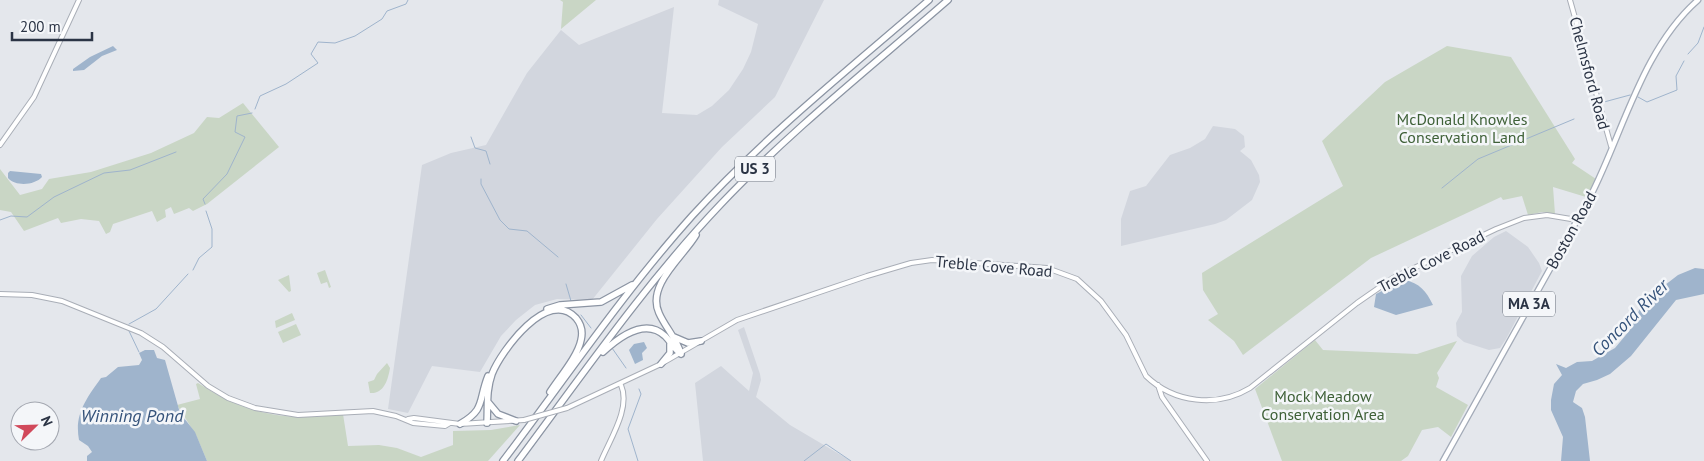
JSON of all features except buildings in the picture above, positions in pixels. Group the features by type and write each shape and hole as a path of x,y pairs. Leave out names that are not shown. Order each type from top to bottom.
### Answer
{"highway":[{"name":"US 3","path":"503,461 638,281 694,215 748,159 929,0"},
{"name":"US 3","path":"518,461 655,279 704,222 772,153 948,0"},
{"path":"681,354 657,310 656,294 704,222"},
{"path":"460,424 474,416 480,404 485,383 497,356 515,332 531,318 553,306 601,302 623,292 638,281"},
{"path":"487,423 486,396 498,360 523,329 549,311 560,310 572,315 581,327 580,344 528,428"},
{"path":"590,364 614,341 632,331 653,330 662,334 681,354"},
{"path":"672,335 688,343 701,341"},
{"path":"661,364 670,351 670,342"},
{"path":"486,396 496,413 516,421"},
{"path":"480,404 487,423"}],"main road":[{"path":"0,145 34,97 79,0"},
{"name":"Chelmsford Road","path":"1570,0 1612,146"},
{"name":"Boston Road","path":"1443,461 1604,170 1612,146 1664,39 1679,18 1698,0"},
{"name":"Treble Cove Road","path":"0,294 32,295 62,301 141,333 163,347 208,386 228,398 256,408 298,415 373,411 433,423 460,424 524,420 567,408 681,354 738,320 916,262 939,260 1039,267 1062,272 1077,279 1094,294 1126,335 1146,376 1158,385 1184,397 1199,400 1220,400 1250,388 1354,304 1393,278 1496,229 1524,218 1547,215 1577,220"},
{"path":"601,461 623,407 624,395 621,384"},
{"path":"1158,385 1162,397 1207,461"}],"shaded area":[{"path":"719,0 824,0 775,97 722,147 657,219 592,300 557,299 535,305 516,320 501,336 480,372 432,366 408,413 388,409 422,165 451,153 486,145 527,73 561,30 579,45 674,7 662,113 697,115 712,106 729,90 743,69 751,52 758,24 718,5"},
{"path":"1213,126 1235,129 1244,136 1245,147 1240,151 1251,160 1259,175 1260,182 1252,200 1226,220 1215,224 1121,246 1121,219 1130,191 1146,186 1170,155 1190,148 1205,139"},
{"path":"1506,231 1528,247 1542,271 1500,348 1489,350 1464,342 1457,336 1456,323 1462,312 1461,276 1472,256 1494,237"},
{"path":"744,327 760,374 761,380 756,397 790,425 851,461 703,461 695,383 721,366 749,391 753,373 738,330"}],"green space":[{"path":"560,0 596,0 561,29 563,2"},
{"name":"McDonald Knowles Conservation Land","path":"1447,46 1511,57 1575,159 1572,163 1596,179 1586,197 1553,187 1555,214 1542,212 1528,215 1522,196 1503,200 1501,197 1371,258 1243,355 1234,341 1208,320 1218,314 1203,290 1202,273 1343,186 1322,141 1385,82"},
{"path":"243,103 279,147 207,204 193,211 189,208 174,214 171,207 165,210 166,217 157,222 152,211 113,224 110,232 106,234 99,221 81,219 61,223 58,218 24,231 11,212 0,210 0,169 20,195 42,189 49,179 91,172 151,153 194,133 207,117 219,118"},
{"path":"325,270 331,287 329,288 327,282 321,284 317,273"},
{"path":"289,275 291,291 289,292 278,280"},
{"path":"292,313 295,320 276,328 275,321"},
{"path":"296,324 301,335 283,343 278,332"},
{"name":"Mock Meadow Conservation Area","path":"1315,340 1323,350 1417,354 1457,341 1437,373 1439,378 1436,387 1468,405 1451,437 1438,427 1422,430 1408,456 1401,461 1282,461 1255,389"},
{"path":"387,363 390,368 382,389 375,393 370,393 368,382 374,380"},
{"path":"198,383 233,402 268,414 303,417 343,414 348,446 379,445 397,448 421,457 453,445 453,431 491,430 520,425 488,461 207,461 196,435 177,405 200,399 196,384"}],"water":[{"path":"113,46 117,50 102,56 84,70 73,71 73,69 90,57"},
{"path":"10,171 41,174 42,177 35,182 20,184 8,178"},
{"path":"1695,268 1704,269 1704,294 1676,300 1631,356 1610,374 1583,384 1576,391 1573,402 1582,408 1585,417 1590,461 1561,461 1563,437 1551,410 1554,384 1562,375 1556,364 1566,368 1577,362 1592,361 1615,348 1630,330 1643,302 1678,275"},
{"path":"1404,280 1422,288 1433,305 1396,315 1374,307 1376,294"},
{"path":"644,342 647,348 642,353 643,360 635,364 629,350 634,344"},
{"name":"Winning Pond","path":"145,350 154,350 157,358 165,360 180,413 195,432 207,461 87,461 87,456 92,452 88,446 79,440 78,431 78,422 83,407 101,378 106,377 118,367 139,365 142,360 139,353"}],"waterway":[{"path":"255,109 260,96 286,84 318,63 311,54 318,42 335,43 355,36 382,19 387,11 406,4 408,0"},
{"path":"1688,54 1698,43 1704,27"},
{"path":"1638,97 1647,102 1677,90 1676,76 1684,61"},
{"path":"1604,102 1630,95"},
{"path":"205,204 203,199 227,174 245,137 235,132 237,116 252,113"},
{"path":"1442,188 1478,159 1574,119"},
{"path":"471,137 475,148 486,151 490,164"},
{"path":"0,220 11,216 27,217 54,197 104,173 130,170 176,152"},
{"path":"481,179 481,184 500,220 509,229 527,231 558,257"},
{"path":"193,270 199,258 212,247 212,229 206,211"},
{"path":"129,324 156,309 188,274"},
{"path":"566,284 571,301"},
{"path":"581,315 591,328"},
{"path":"129,331 139,352"},
{"path":"612,348 626,368"},
{"path":"638,461 628,429 641,394 639,389"},
{"path":"804,461 826,444 851,461"}],"water label":[{"name":"Concord River","path":"1630,318"}]}
